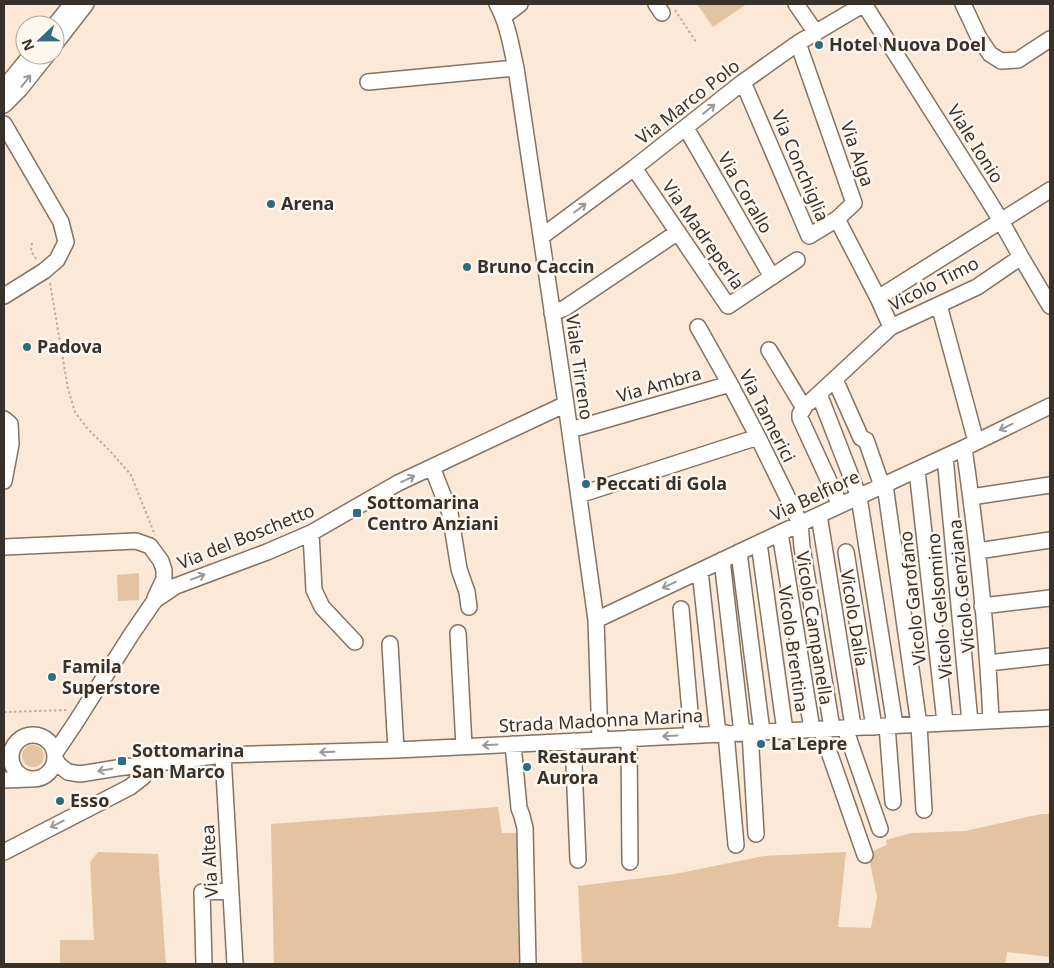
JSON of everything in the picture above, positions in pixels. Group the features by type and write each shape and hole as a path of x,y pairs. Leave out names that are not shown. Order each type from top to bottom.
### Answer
{"street":[{"path":"63,15 72,4"},
{"path":"65,31 86,4"},
{"path":"500,10 520,4"},
{"path":"796,4 816,33"},
{"name":"Via Marco Polo","path":"541,237 634,168 743,82 798,43 864,4"},
{"name":"Viale Ionio","path":"864,4 1002,221 1020,257 1050,306"},
{"path":"963,4 979,38 990,54 1001,61 1018,60 1050,39"},
{"name":"Viale Tirreno","path":"500,10 516,68 579,495 596,620 600,740"},
{"name":"Via Alga","path":"798,43 854,203 837,219"},
{"path":"4,88 23,65"},
{"path":"4,105 20,89 38,65"},
{"path":"368,82 516,68"},
{"name":"Via Conchiglia","path":"743,82 809,236 837,219"},
{"path":"4,124 61,222 66,242 57,260 41,266 4,296"},
{"name":"Via Corallo","path":"686,128 772,277"},
{"name":"Via Madreperla","path":"634,168 728,306 797,260"},
{"path":"837,219 878,298 1049,194"},
{"path":"552,313 565,308 678,232"},
{"name":"Vicolo Timo","path":"878,298 891,327 977,287 1020,257"},
{"name":"Vicolo Genziana","path":"939,305 972,425 971,497 978,551 991,721"},
{"name":"Via Tamerici","path":"698,327 758,437 800,523"},
{"path":"840,505 800,418 800,414 804,408 891,327"},
{"path":"769,350 804,408"},
{"name":"Via Ambra","path":"570,430 730,384"},
{"path":"837,384 861,438 866,440 883,485 920,725 924,810"},
{"path":"821,399 858,497 886,726 893,802"},
{"name":"Via del Boschetto","path":"55,756 155,600 176,586 267,552 311,533 398,483 566,404"},
{"name":"Via Belfiore","path":"596,620 800,523 971,445 1050,406"},
{"path":"4,419 10,424 11,444 4,481"},
{"path":"579,495 758,437"},
{"name":"Vicolo Gelsomino","path":"945,456 970,722"},
{"path":"432,467 450,513 459,569 467,592 469,607"},
{"name":"Vicolo Garofano","path":"917,470 946,722"},
{"path":"971,497 1050,485"},
{"name":"Vicolo Dalia","path":"819,515 833,728"},
{"path":"800,523 802,548 833,728 865,855"},
{"path":"311,533 314,590 322,607 355,642"},
{"name":"Vicolo Campanella","path":"780,533 833,728"},
{"path":"978,551 1050,540"},
{"path":"4,547 136,541 150,546 162,561 164,580 155,600"},
{"name":"Vicolo Brentina","path":"759,543 786,730"},
{"path":"739,552 756,834"},
{"path":"846,552 886,726"},
{"path":"722,560 751,732"},
{"path":"700,571 736,845"},
{"path":"982,606 1050,598"},
{"path":"681,609 692,735"},
{"path":"458,633 464,746"},
{"path":"390,644 396,750"},
{"path":"988,663 1050,656"},
{"name":"Strada Madonna Marina","path":"55,756 59,765 68,772 80,774 223,755 396,750 1050,718"},
{"path":"4,772 8,767 15,744 19,740 29,735 40,736 57,732 74,725"},
{"path":"833,728 880,829"},
{"path":"4,780 40,777 50,770 54,765 53,747 40,736"},
{"path":"629,738 630,862"},
{"path":"573,741 578,860"},
{"path":"513,744 519,808 525,828 528,964"},
{"path":"11,754 12,765 19,774 34,778"},
{"name":"Via Altea","path":"223,755 236,964"},
{"path":"4,852 130,787 143,776 153,763"},
{"path":"204,964 202,892 231,891"}],"path":[{"path":"659,8 673,6 696,42"},
{"path":"32,243 31,251 51,286 68,389 75,412 87,428 131,475 156,538"},
{"path":"4,712 67,710"}],"shaded area":[{"path":"697,4 747,4 713,27"},
{"path":"139,573 139,600 118,601 117,575"},
{"path":"29,745 37,745 44,752 44,760 37,767 29,767 22,760 22,752"},
{"path":"498,807 502,833 524,833 522,964 274,964 271,824"},
{"path":"1041,814 1050,814 1050,957 1007,952 1005,964 582,964 578,886 675,874 764,856 846,852 838,927 871,928 877,897 868,853 887,845 886,840 912,833 965,831"},
{"path":"98,852 158,854 166,964 60,964 60,940 94,940 90,862"}],"place":[{"name":"Hotel Nuova Doel","path":"819,45"},
{"name":"Arena","path":"271,204"},
{"name":"Bruno Caccin","path":"467,267"},
{"name":"Padova","path":"27,347"},
{"name":"Peccati di Gola","path":"586,484"},
{"name":"Sottomarina Centro Anziani","path":"357,513"},
{"name":"Famila Superstore","path":"52,677"},
{"name":"La Lepre","path":"761,744"},
{"name":"Sottomarina San Marco","path":"122,761"},
{"name":"Restaurant Aurora","path":"527,767"},
{"name":"Esso","path":"60,801"}]}
